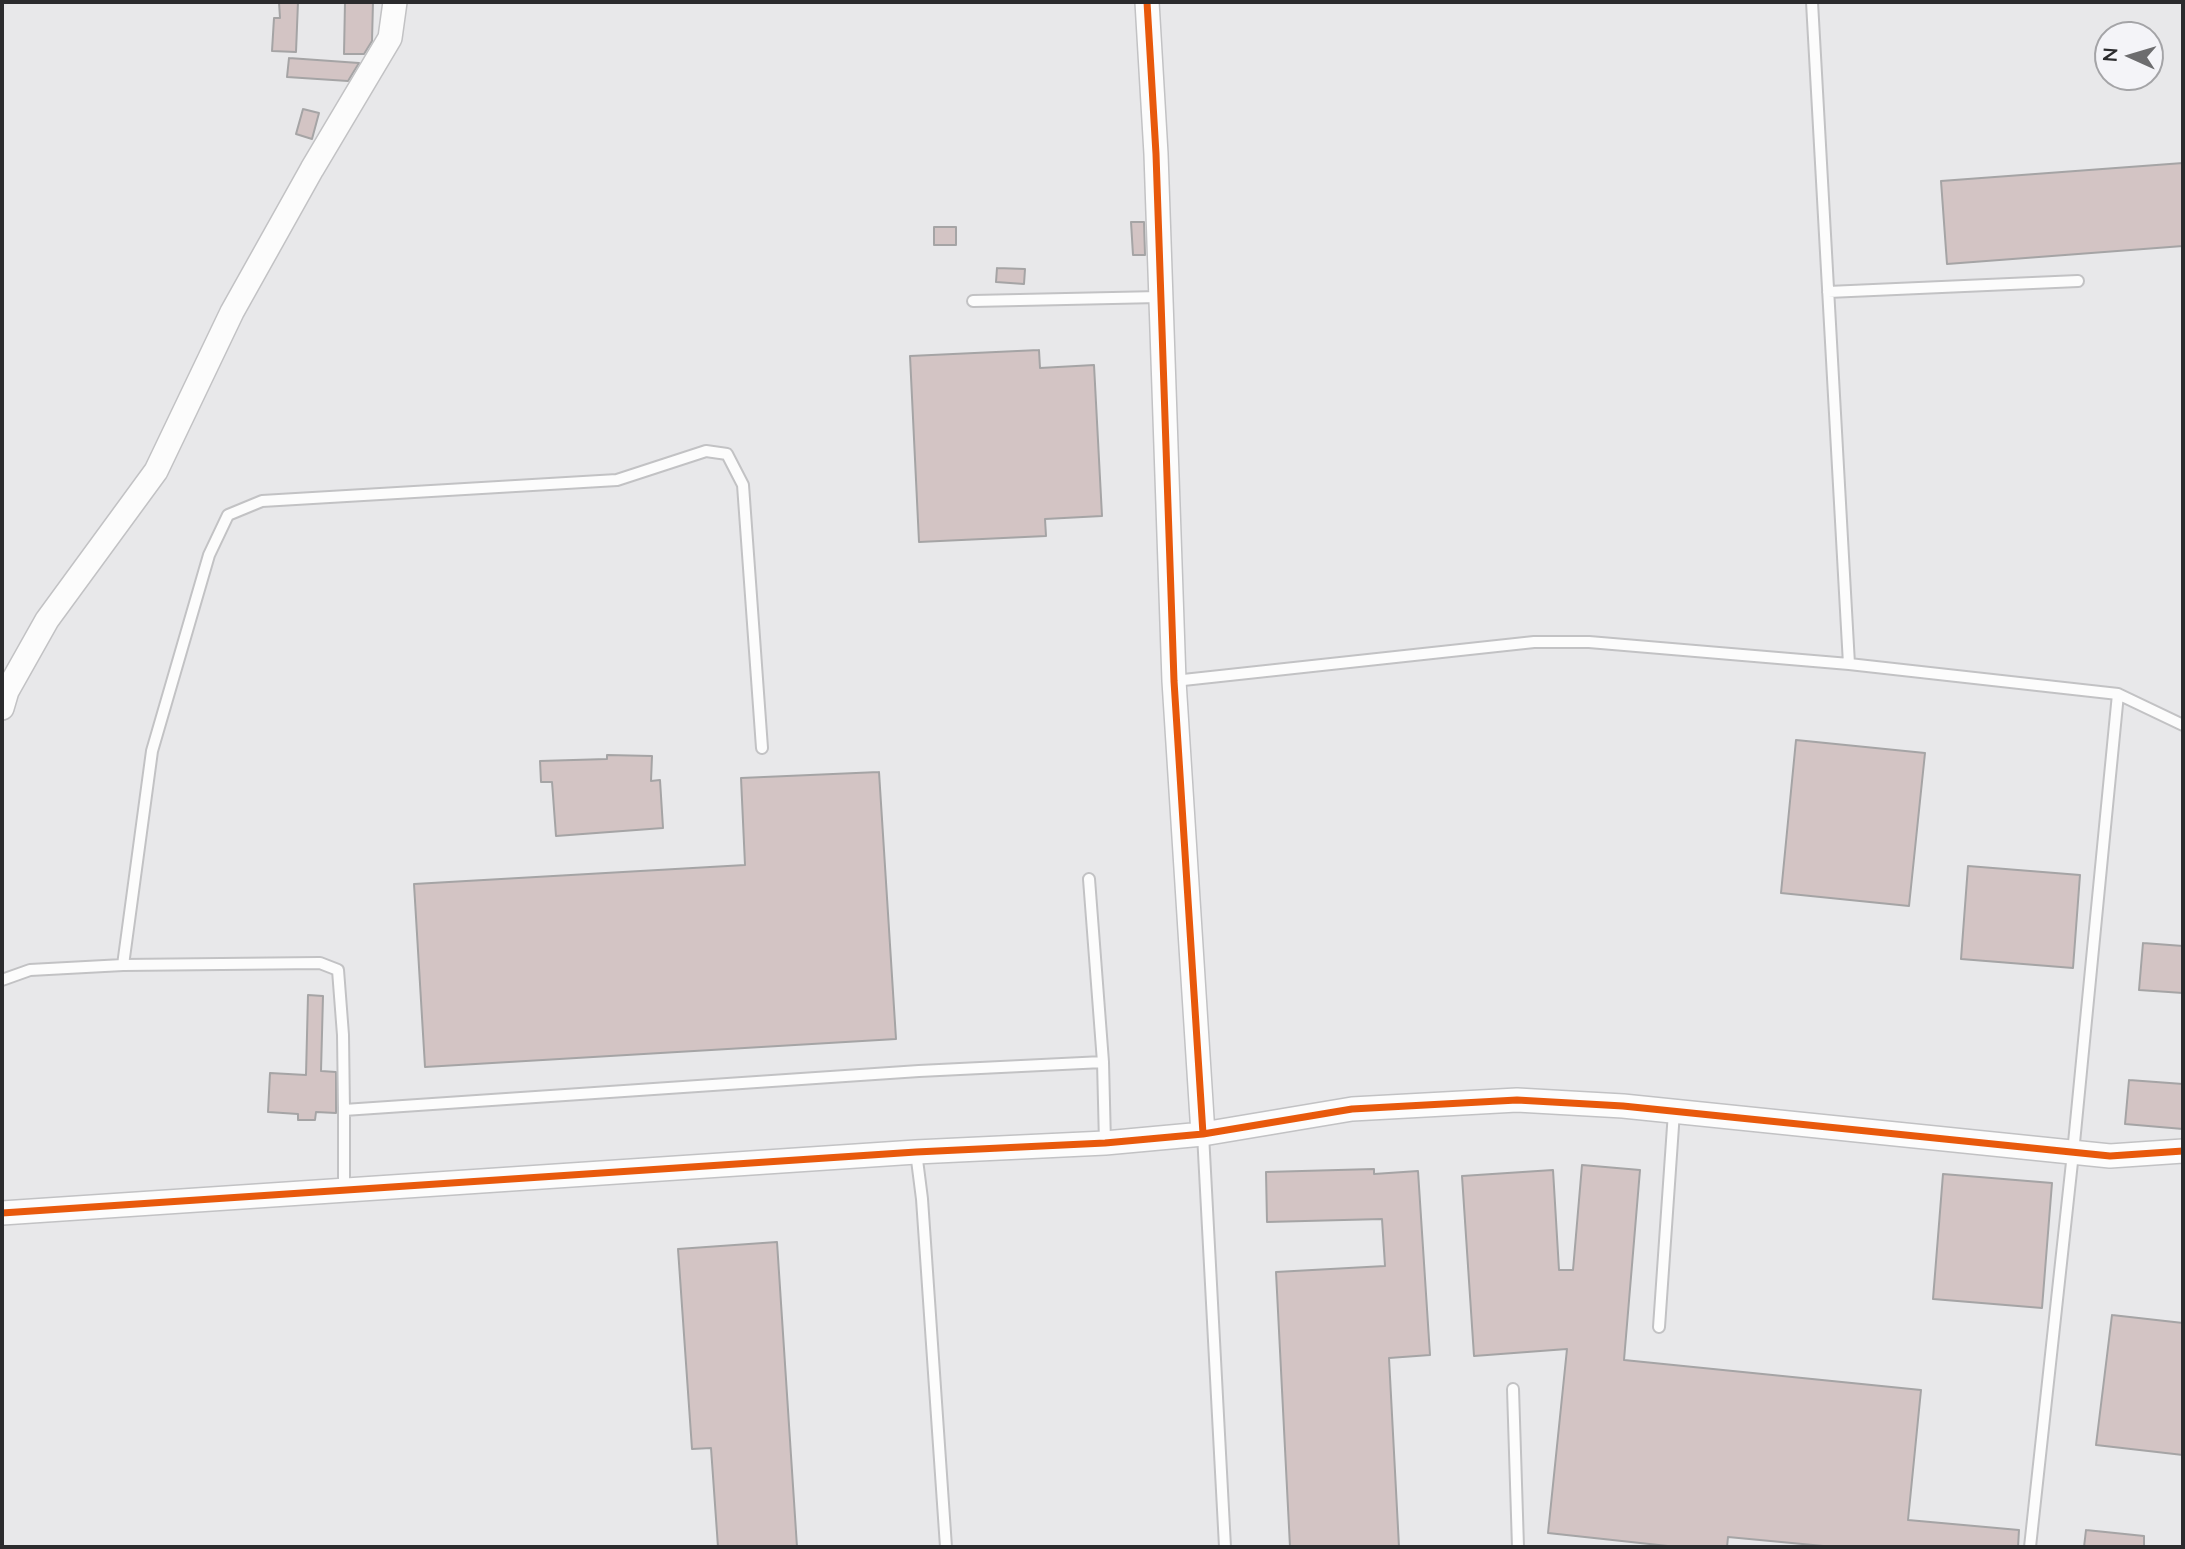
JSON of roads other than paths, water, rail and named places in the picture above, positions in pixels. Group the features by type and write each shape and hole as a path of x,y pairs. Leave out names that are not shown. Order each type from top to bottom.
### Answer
{"street":[{"path":"2,708 7,691 47,620 156,471 232,312 312,169 390,38 394,2"},
{"path":"1147,2 1156,154 1174,681 1203,1133"},
{"path":"2,1213 1105,1143 1203,1133 1352,1109 1517,1100 1623,1106 2110,1156 2183,1151"}],"lane":[{"path":"1812,2 1849,664"},
{"path":"1828,292 2078,281"},
{"path":"973,301 1159,297"},
{"path":"123,965 152,751 209,555 228,515 262,501 617,480 706,451 727,454 743,485 762,748"},
{"path":"1174,681 1535,642 1589,642 1849,664 2118,694 2183,725"},
{"path":"2030,1547 2073,1153 2118,694"},
{"path":"1089,879 1103,1062 1105,1143"},
{"path":"2,980 30,970 123,965 320,963 338,970 343,1035 344,1192"},
{"path":"344,1110 919,1071 1103,1062"},
{"path":"1659,1327 1674,1112"},
{"path":"1203,1133 1225,1547"},
{"path":"916,1153 922,1199 946,1547"},
{"path":"1513,1389 1518,1547"}]}
